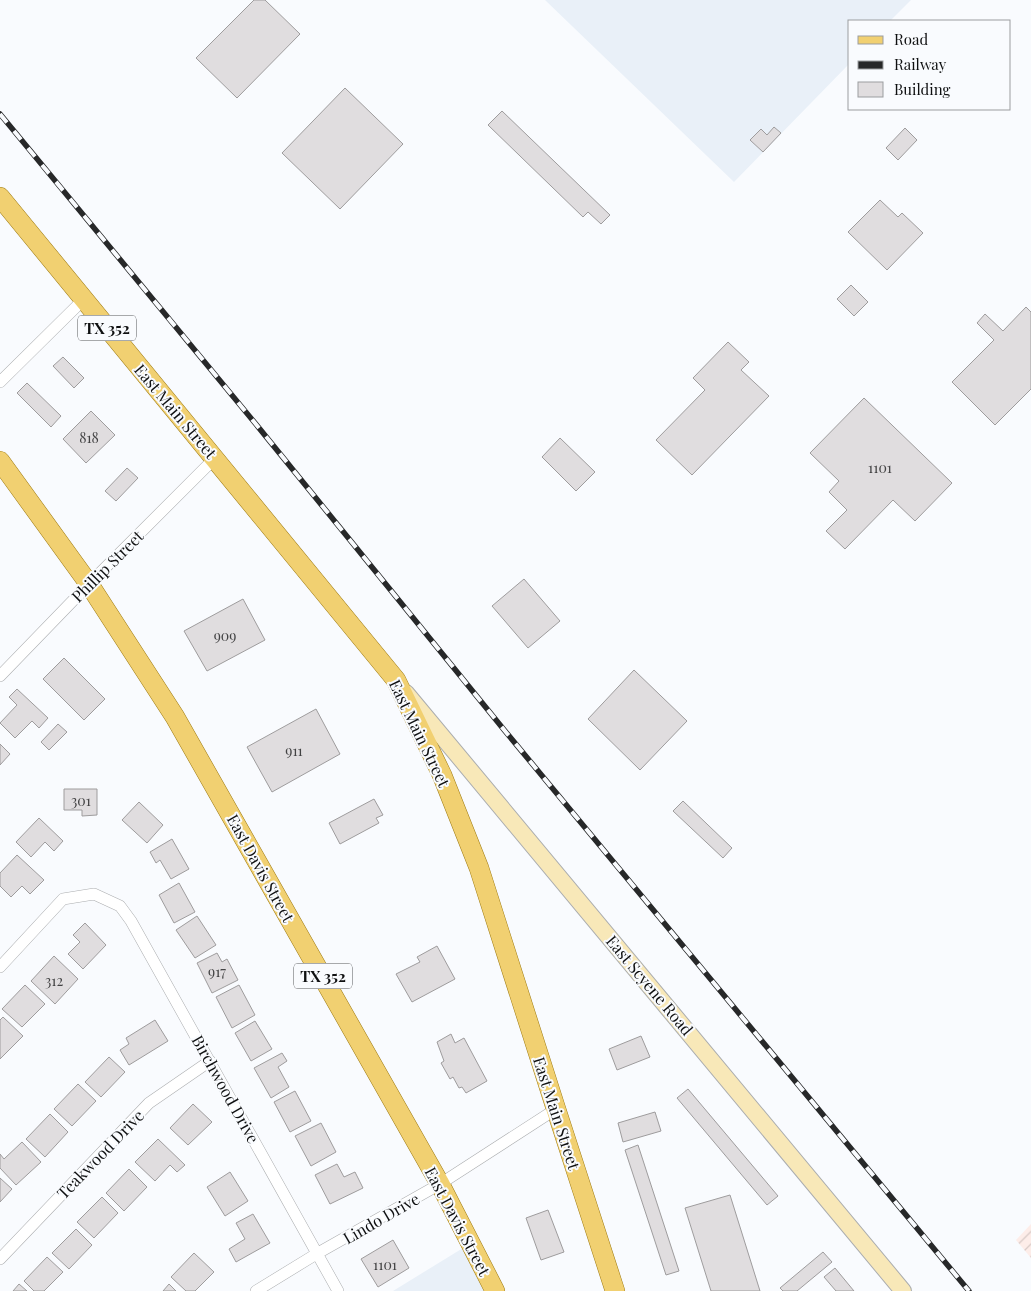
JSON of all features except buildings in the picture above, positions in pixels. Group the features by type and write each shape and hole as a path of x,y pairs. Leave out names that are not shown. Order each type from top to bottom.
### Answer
{"main road":[{"name":"East Main Street","path":"0,197 396,680 442,775 479,868 615,1291"},
{"name":"East Davis Street","path":"0,461 89,584 190,742 440,1184 495,1291"}],"street":[{"path":"0,382 84,300"},
{"name":"Phillip Street","path":"0,676 215,458"},
{"name":"East Scyene Road","path":"396,680 903,1291"},
{"name":"Birchwood Drive","path":"0,967 63,899 94,894 120,906 131,921 338,1291"},
{"name":"Teakwood Drive","path":"0,1259 149,1103 210,1061"},
{"name":"Lindo Drive","path":"256,1291 318,1253 440,1184 556,1109"}],"shaded area":[{"path":"545,0 911,0 891,20 848,20 848,65 734,182"},
{"path":"1031,1224 1031,1258 1016,1240"},
{"path":"463,1248 488,1291 393,1291"}],"railway":[{"path":"0,114 255,423 505,731 969,1291"}]}
